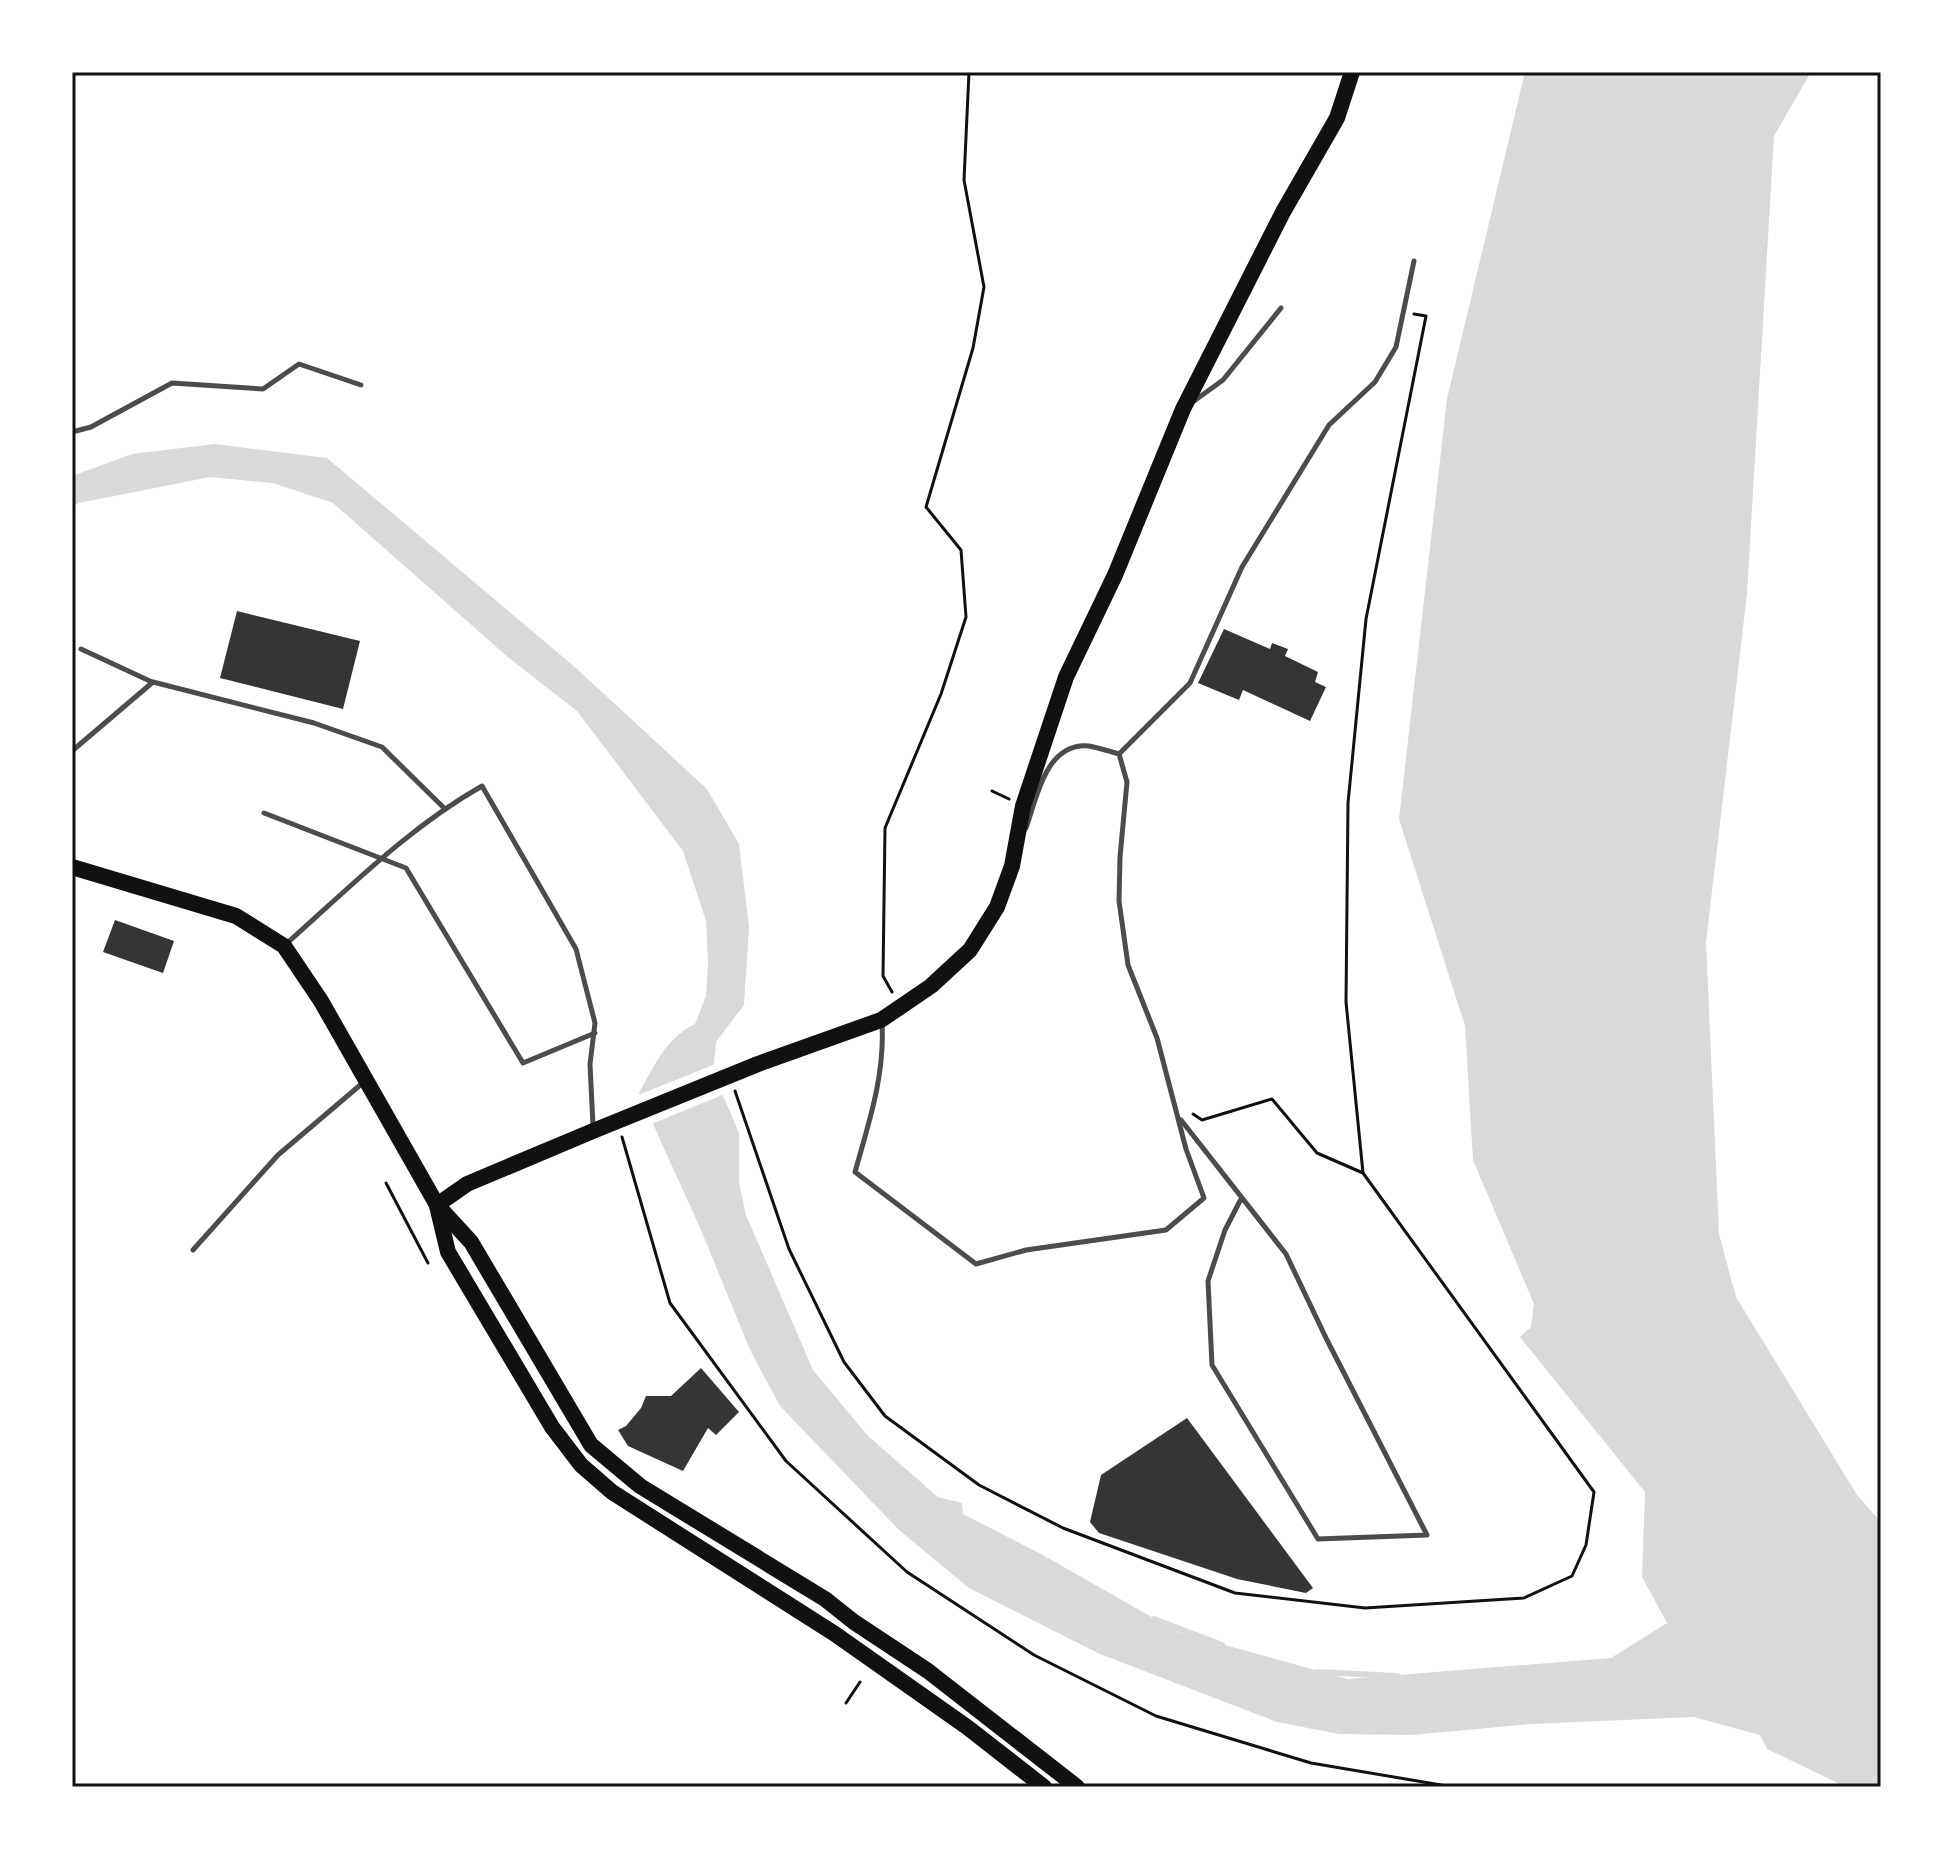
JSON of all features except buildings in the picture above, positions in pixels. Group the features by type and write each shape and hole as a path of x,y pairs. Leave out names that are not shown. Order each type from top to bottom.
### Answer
{"main road":[{"path":"437,1205 467,1184 593,1131 758,1064 881,1020 931,986 970,950 997,907 1012,866 1023,806 1066,677 1115,575 1183,409 1283,212 1337,118 1352,72"},
{"path":"72,867 236,916 284,946 321,1001 437,1205 471,1242 591,1445 640,1486 825,1599 928,1671 1077,1787"},
{"path":"437,1205 448,1252 552,1427 581,1465 612,1492 835,1634 967,1727 1044,1787"}],"lane":[{"path":"1119,754 1190,683 1242,567 1329,425 1375,382 1396,347 1414,261"},
{"path":"1183,409 1223,380 1281,308"},
{"path":"72,432 91,427 172,383 263,389 299,364 361,385"},
{"path":"81,649 153,682 314,723 382,747 445,809"},
{"path":"72,749 153,682"},
{"path":"1012,866 1046,770 1063,751 1086,746 1119,754"},
{"path":"881,1020 884,1050 880,1082 855,1172 976,1264 1026,1250 1166,1230 1204,1198 1186,1149 1157,1038 1128,965 1119,901 1127,782 1119,754"},
{"path":"284,946 379,858 482,786 576,949 595,1023 590,1064 593,1131"},
{"path":"264,813 406,868 523,1063 595,1033"},
{"path":"193,1250 278,1155 365,1081"},
{"path":"1178,1116 1286,1254 1427,1535 1318,1539 1212,1365 1208,1281 1225,1230 1241,1199"}],"path":[{"path":"901,1007 883,976 885,828 941,694 966,617 961,550 926,507 973,348 984,287 964,180 969,72"},
{"path":"730,1076 789,1249 844,1362 885,1416 979,1485 1063,1528 1235,1593 1365,1608 1524,1598 1572,1576 1586,1545 1594,1492 1363,1173 1346,1002 1348,803 1366,619 1426,316 1404,312"},
{"path":"1174,1101 1202,1120 1272,1099 1317,1153 1363,1173"},
{"path":"618,1122 670,1303 786,1461 907,1572 1034,1655 1156,1716 1311,1763 1453,1787"},
{"path":"386,1183 428,1263"},
{"path":"846,1703 860,1682"}],"shaded area":[{"path":"1525,72 1811,72 1774,136 1747,594 1706,942 1719,1234 1736,1297 1857,1495 1881,1522 1881,1787 1846,1787 1767,1749 1760,1735 1694,1717 1531,1724 1411,1735 1339,1734 1277,1722 1100,1654 969,1588 899,1530 780,1406 750,1350 701,1230 639,1093 669,1044 695,1024 706,996 706,921 683,851 577,711 509,658 333,503 273,483 210,477 79,503 72,507 72,476 132,454 215,444 327,458 576,668 707,789 739,844 749,927 744,1005 716,1042 713,1072 739,1133 739,1182 746,1215 813,1370 868,1436 938,1497 962,1503 963,1514 1041,1554 1178,1632 1348,1679 1611,1658 1667,1623 1642,1577 1645,1492 1520,1337 1531,1327 1534,1304 1473,1160 1465,1026 1399,819 1447,399"}],"pier":[{"path":"718,1063 727,1093 649,1125 636,1096"}],"waterway":[{"path":"1154,1619 1222,1645"},
{"path":"1317,1672 1397,1676"}]}
